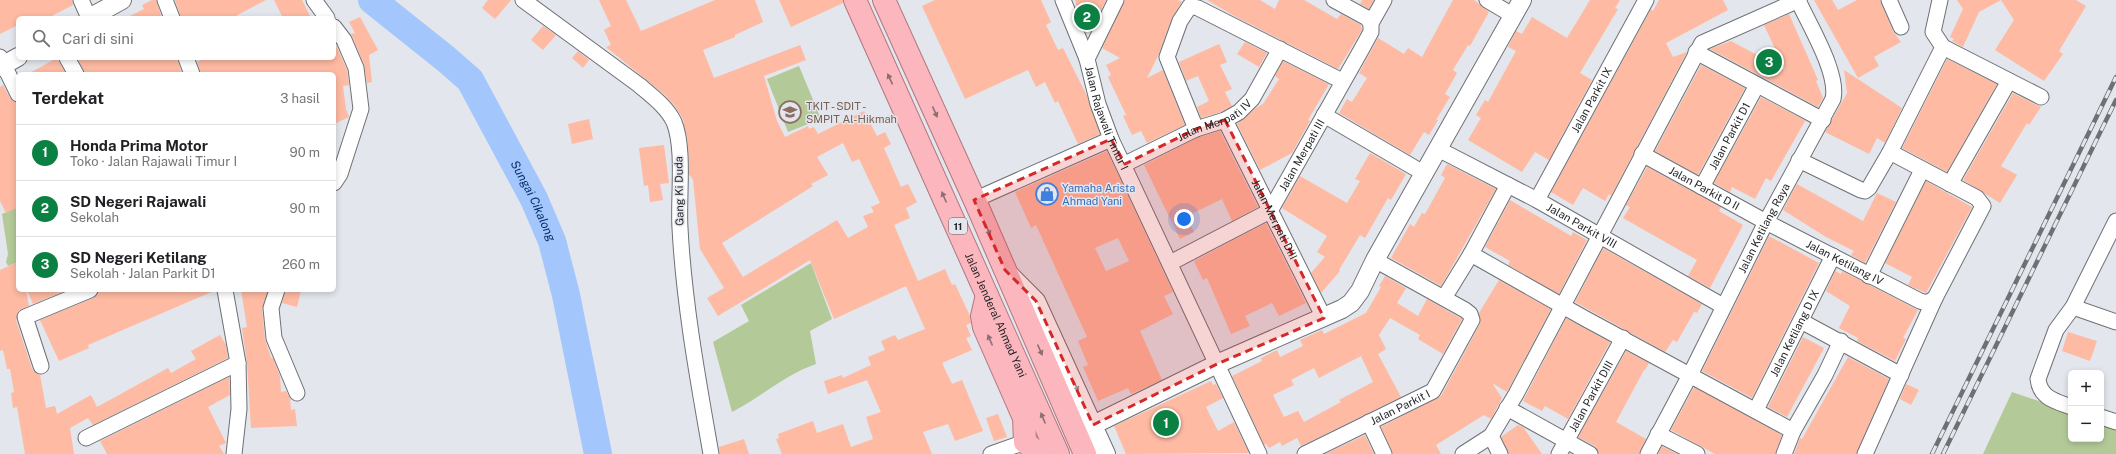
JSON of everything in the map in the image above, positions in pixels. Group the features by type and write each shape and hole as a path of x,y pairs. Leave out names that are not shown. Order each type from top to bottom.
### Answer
{"highway":[{"name":"Jalan Jenderal Ahmad Yani","path":"854,0 987,293 1058,454"},
{"name":"11","path":"884,0 1005,270 1085,454"},
{"path":"987,293 982,316 984,327 1024,418 1012,449"}],"street":[{"path":"81,0 88,16"},
{"path":"93,16 122,0"},
{"path":"165,0 171,16"},
{"path":"314,0 326,16"},
{"name":"Gang Ki Duda","path":"523,0 650,95 668,113 674,122 679,154 680,228 689,320 711,454"},
{"name":"Jalan Rajawali Timur I","path":"1062,0 1087,59 1098,104 1111,139 1125,164 1259,454"},
{"path":"1087,59 1116,0"},
{"path":"1334,0 1367,18 1371,23"},
{"name":"Jalan Merpati III","path":"1270,211 1371,32 1371,23 1384,0"},
{"path":"1093,425 1217,364 1324,318 1351,303 1360,291 1375,260 1518,8 1487,0"},
{"name":"Jalan Parkit IX","path":"1537,200 1646,0"},
{"path":"1463,454 1491,436 1702,43 1710,38 1798,0"},
{"name":"Jalan Ketilang Raya","path":"1648,454 1690,375 1766,222 1834,99 1836,89 1834,80 1798,0"},
{"path":"1889,0 1901,27"},
{"path":"1940,0 1933,32 1943,47 2041,97"},
{"path":"1196,129 1167,57 1180,21 1190,6 1200,4 1280,49 1342,81"},
{"path":"336,30 344,40 356,68 362,109 340,174 336,180"},
{"path":"1799,160 1866,191 1890,152 1943,47"},
{"name":"Jalan Merpati IV","path":"1125,164 1196,129 1225,120 1249,104 1280,49"},
{"path":"1696,52 1823,120"},
{"path":"68,60 75,72"},
{"path":"187,60 191,72"},
{"path":"5,61 16,89"},
{"path":"1950,184 2009,81"},
{"name":"Jalan Parkit D1","path":"1702,187 1757,85"},
{"path":"1324,115 1425,174"},
{"name":"Jalan Merpati DIII","path":"1225,120 1324,318"},
{"path":"974,200 1111,139"},
{"name":"Jalan Parkit VIII","path":"1438,149 1537,200 1723,306"},
{"path":"1865,454 1901,375 1930,301 1982,209 1982,203 1977,198 1890,152"},
{"name":"Jalan Parkit D II","path":"1642,154 1766,222"},
{"path":"1869,276 1922,170"},
{"path":"1375,260 1444,298 1471,254 1508,185"},
{"path":"1170,263 1270,211"},
{"name":"Jalan Ketilang IV","path":"1766,222 1869,276 1930,301"},
{"path":"2068,406 2052,400 2044,395 2039,385 2038,378 2056,330 2073,307 2116,223"},
{"path":"1471,254 1562,306 1793,431"},
{"name":"Jalan Ketilang D IX","path":"1756,410 1833,256"},
{"path":"1005,270 1036,301 1106,454"},
{"path":"41,366 24,317 85,292"},
{"path":"224,292 238,363 239,409 234,454"},
{"path":"276,292 271,308 274,338 297,393"},
{"name":"Jalan Parkit I","path":"1305,454 1433,391 1472,320 1470,314 1465,310 1444,298"},
{"path":"2073,307 2116,322"},
{"path":"1801,321 1841,341 1901,375"},
{"name":"Jalan Parkit DIII","path":"1558,454 1567,441 1623,338"},
{"path":"1784,454 1793,431 1825,375 1841,341"},
{"path":"86,438 238,363"},
{"path":"1507,408 1590,454"},
{"path":"2104,418 2116,422"},
{"path":"1368,422 1384,454"},
{"path":"1658,434 1697,454"},
{"path":"1491,436 1500,454"}],"highlighted area":[{"path":"1225,120 1324,318 1217,364 1093,425 1036,301 1005,270 974,200 1111,139 1125,164 1196,129"}],"green space":[{"path":"799,66 821,119 788,132 767,79"},
{"path":"16,208 16,263 8,266 6,262 8,254 2,214"},
{"path":"811,263 832,319 810,331 816,364 794,374 732,412 713,342 749,321 741,305"},
{"path":"2012,392 2068,411 2068,442 2104,442 2104,424 2116,428 2116,454 1983,454"}],"building":[{"path":"0,0 72,0 73,5 52,16 16,16 16,26 0,34"},
{"path":"152,0 156,0 161,16 130,16 144,9 142,5"},
{"path":"175,0 266,0 236,16 180,16"},
{"path":"274,0 302,0 310,16 282,16"},
{"path":"488,0 511,0 495,19 482,8"},
{"path":"599,0 626,0 641,31 715,0 755,0 763,22 735,35 735,37 703,50 714,78 800,45 806,60 764,76 777,121 785,137 808,126 809,129 814,127 818,134 864,111 877,136 885,132 891,144 884,148 901,187 908,184 917,202 906,208 910,218 894,225 918,281 945,269 952,285 955,284 970,316 971,323 966,325 971,336 966,338 972,350 942,363 952,384 962,380 983,431 955,441 948,424 923,432 932,454 782,454 776,439 779,438 778,434 813,421 817,433 843,424 851,447 873,439 866,417 881,412 867,380 828,394 824,381 842,375 843,378 871,365 868,357 885,350 881,341 895,335 898,340 925,329 906,286 834,319 810,260 718,316 707,298 724,288 700,249 693,180 689,174 688,144 683,119 675,106 665,95 606,47 611,45 604,30 611,26","holes":["843,143 852,162 859,159 880,203 871,207 874,212 863,216 868,227 848,238 837,220 743,277 722,243 813,186 811,184 828,175 817,157"]},
{"path":"779,0 843,0 843,3 791,27"},
{"path":"935,0 1041,0 1051,22 1046,25 1058,50 1063,48 1087,96 1100,134 1078,144 1058,101 1055,103 1045,82 1036,87 1028,70 965,99 922,6"},
{"path":"1075,0 1106,0 1094,24 1084,29"},
{"path":"1125,0 1178,0 1182,2 1172,18 1158,56 1147,78 1163,70 1185,125 1147,143 1141,131 1132,135 1123,116 1126,115 1108,77 1111,75 1106,65 1120,58 1102,48"},
{"path":"1207,0 1260,0 1275,9 1279,0 1304,0 1337,19 1341,14 1361,25 1362,30 1338,69 1238,18"},
{"path":"1362,0 1374,0 1369,9 1360,4"},
{"path":"1453,0 1474,0 1489,12 1470,46 1468,45 1453,70 1457,73 1445,94 1450,97 1436,120 1438,120 1429,135 1424,132 1410,155 1339,113 1347,99 1352,102 1367,78 1359,73 1378,38 1404,54 1408,48 1422,57"},
{"path":"1590,0 1620,0 1615,8 1618,9 1580,73 1592,80 1549,160 1535,152 1522,172 1468,140 1481,118 1476,115 1485,100 1488,102 1516,51 1508,47 1516,31 1522,34 1532,17 1567,38"},
{"path":"1659,0 1723,0 1728,10 1666,43 1673,57 1687,52 1611,196 1609,194 1605,201 1583,188 1573,205 1551,192 1651,9 1653,11"},
{"path":"1814,0 1832,0 1838,10 1857,0 1880,0 1893,31 1901,42 1874,57 1879,66 1858,78"},
{"path":"1957,0 2001,0 1979,12 1963,47 1952,41 1954,39 1950,37 1963,9"},
{"path":"2001,0 2076,0 2086,6 2059,51 2063,54 2044,81 1995,50 2014,20"},
{"path":"1789,14 1818,80 1816,81 1823,98 1818,107 1710,49 1731,41 1785,70 1764,25"},
{"path":"360,17 378,50 369,55 372,82 367,83 364,65 351,34 355,33 349,22"},
{"path":"543,26 556,35 543,50 531,40"},
{"path":"1245,42 1267,53 1259,67 1237,54"},
{"path":"1219,44 1227,62 1220,65 1232,89 1225,92 1232,106 1221,112 1201,118 1197,107 1209,101 1198,76 1186,81 1179,62"},
{"path":"336,45 347,70 349,85 343,86 346,109 349,117 336,123 336,72 200,72 197,62 201,60 336,60"},
{"path":"578,51 589,60 583,68 572,58"},
{"path":"1947,59 1997,84 1947,172 1902,148"},
{"path":"53,60 58,60 65,72 32,72"},
{"path":"78,60 178,60 181,72 84,72"},
{"path":"1283,61 1329,84 1308,120 1310,121 1292,153 1260,170 1237,124 1263,104 1279,79 1275,76"},
{"path":"1701,65 1745,88 1698,175 1655,151"},
{"path":"1844,70 1902,108 1885,143 1877,138 1869,154 1825,132 1847,93"},
{"path":"3,85 10,98 16,102 16,208 6,213 0,201 0,87"},
{"path":"2013,93 2041,107 2029,125 2027,123 2001,166 2017,175 2000,203 1963,180"},
{"path":"1761,97 1810,123 1805,121 1771,181 1766,178 1755,199 1732,187 1730,192 1714,183"},
{"path":"589,119 593,139 572,144 568,124"},
{"path":"1220,131 1258,207 1232,221 1222,199 1187,216 1194,232 1180,239 1144,165 1199,137"},
{"path":"664,145 669,183 660,184 663,200 650,202 648,185 644,186 639,148"},
{"path":"1107,151 1173,292 1164,296 1173,314 1140,331 1162,380 1131,394 1128,388 1098,401 1083,367 1088,365 1078,341 1087,337 1036,225 1031,228 1015,192","holes":["1118,238 1129,261 1106,271 1095,248"]},
{"path":"1370,153 1406,174 1391,200 1388,198 1365,238 1360,235 1339,270 1340,271 1321,293 1311,273 1325,257 1317,252 1327,236 1282,208 1300,176 1347,203 1360,181 1355,179"},
{"path":"1447,164 1496,189 1441,286 1391,258 1410,224 1414,227 1422,213 1425,214 1445,178 1441,175"},
{"path":"1647,167 1721,207 1719,211 1743,225 1710,288 1688,276 1697,260 1623,218 1630,207 1626,205"},
{"path":"1926,181 1972,207 1926,293 1908,285 1912,277 1885,263"},
{"path":"1797,184 1863,221 1877,193 1896,202 1865,263 1851,255 1854,251 1826,237 1783,210"},
{"path":"1510,200 1571,236 1573,232 1587,240 1559,294 1508,265 1510,261 1485,247"},
{"path":"1266,223 1306,303 1279,316 1272,303 1245,316 1250,326 1231,334 1207,278 1203,280 1194,261"},
{"path":"1769,236 1819,263 1752,398 1702,371"},
{"path":"1603,248 1702,304 1697,313 1694,312 1677,342 1673,340 1665,352 1575,302"},
{"path":"16,263 16,292 26,292 29,306 18,311 16,320 32,369 40,375 46,408 55,406 57,414 91,395 97,407 168,368 171,373 196,359 191,351 220,335 226,345 228,358 93,425 88,418 70,428 74,454 25,454 17,407 13,408 11,393 14,392 10,369 7,369 3,350 0,351 0,270"},
{"path":"1835,271 1841,274 1842,271 1918,310 1903,338 1906,339 1895,361 1857,341 1858,338 1839,328 1850,306 1826,291"},
{"path":"1385,276 1406,288 1397,303 1418,316 1427,299 1462,319 1443,354 1418,339 1420,335 1390,318 1379,335 1386,349 1378,354 1401,397 1301,446 1297,438 1282,446 1280,442 1269,448 1266,444 1264,445 1232,376 1262,361 1261,358 1277,350 1280,357 1303,346 1300,340 1322,330 1324,334 1366,313 1381,287 1379,286","holes":["1361,356 1373,382 1339,400 1341,402 1304,422 1298,411 1284,417 1273,395 1294,385 1291,380 1314,368 1319,378"]},
{"path":"1499,280 1551,309 1507,392 1492,383 1502,398 1491,419 1484,415 1436,445 1441,454 1393,454 1381,427 1441,396 1480,324 1479,313"},
{"path":"28,292 62,292 33,304"},
{"path":"98,292 211,292 88,345 89,348 59,361 40,320 97,295"},
{"path":"241,292 267,292 262,309 265,339 271,358 273,358 280,376 281,392 286,391 290,398 291,410 295,409 297,426 251,428 247,363 242,328 247,327"},
{"path":"285,292 301,292 297,307 282,303"},
{"path":"1566,318 1610,342 1568,419 1545,406 1542,411 1523,401"},
{"path":"2068,332 2097,341 2090,361 2062,351"},
{"path":"1803,337 1824,348 1787,417 1768,407"},
{"path":"1626,351 1649,363 1616,422 1646,439 1639,454 1599,454 1595,446 1578,437"},
{"path":"1848,357 1889,379 1856,454 1794,454 1800,438 1802,439"},
{"path":"229,377 230,395 208,407 226,443 219,446 224,454 107,454 100,441"},
{"path":"1211,381 1213,385 1216,384 1223,398 1206,407 1218,431 1234,422 1249,453 1126,454 1114,426"},
{"path":"1906,384 1919,390 1911,405 1900,399"},
{"path":"1694,387 1782,435 1775,454 1715,454 1671,430"},
{"path":"998,414 1007,437 994,441 986,418"},
{"path":"1518,425 1523,427 1542,454 1509,454 1501,437"},
{"path":"1365,435 1374,454 1325,454"},
{"path":"744,439 749,454 720,454 719,447"},
{"path":"1662,446 1677,454 1658,454"}],"waterway":[{"name":"Sungai Cikalong","path":"372,0 470,80 534,199 552,241 566,295 598,454"}],"railway":[{"path":"1932,454 2116,77"},
{"path":"1943,454 2116,100"}],"place":[{"name":"SD Negeri Rajawali","path":"1087,17"},
{"name":"SD Negeri Ketilang","path":"1769,62"},
{"name":"TKIT - SDIT - SMPIT Al-Hikmah","path":"790,112"},
{"name":"Yamaha Arista Ahmad Yani","path":"1047,194"},
{"name":"Honda Prima Motor","path":"1166,423"}]}
